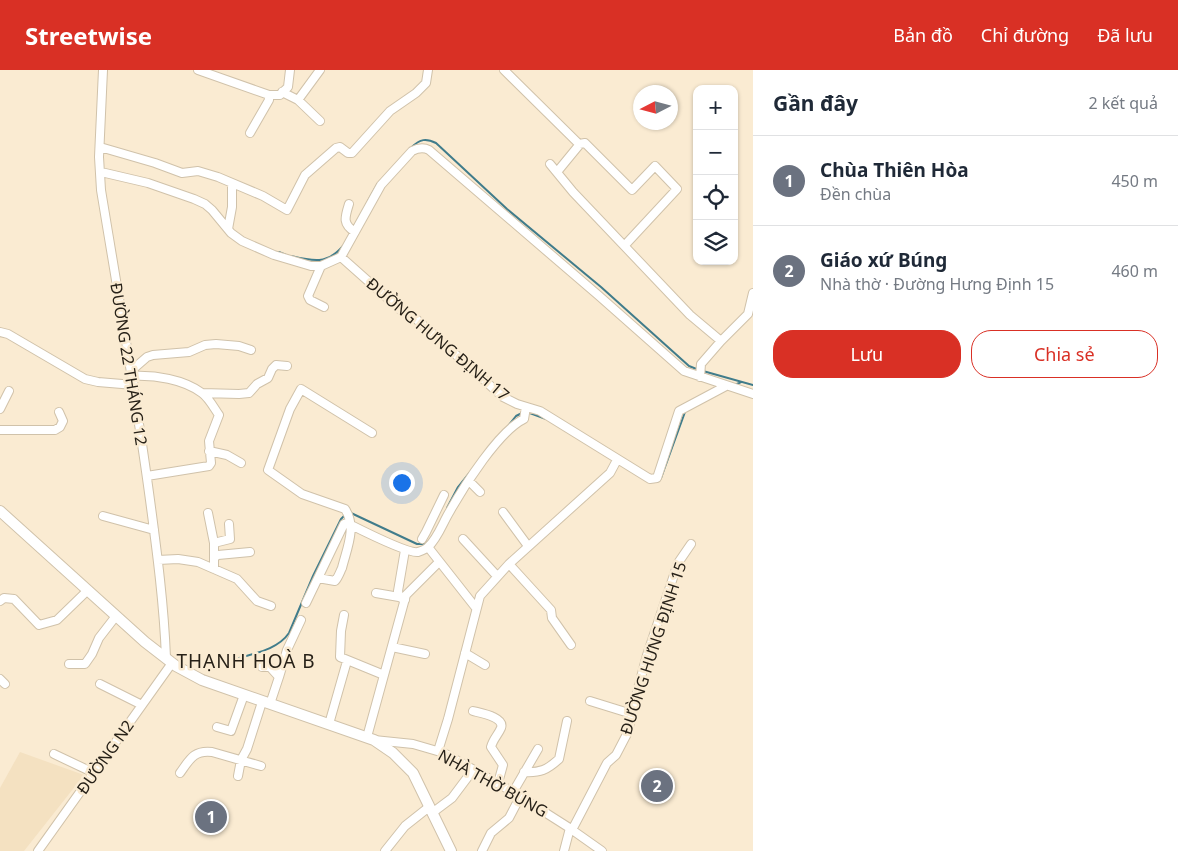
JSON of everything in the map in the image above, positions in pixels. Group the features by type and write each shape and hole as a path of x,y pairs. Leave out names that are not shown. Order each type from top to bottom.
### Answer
{"main road":[{"path":"0,511 116,616 169,660 202,680 371,738 393,753 413,773 451,851"}],"street":[{"name":"ĐƯỜNG 22 THÁNG 12","path":"103,70 100,147 101,190 134,384 158,560 169,660"},
{"path":"198,70 269,95 280,94 288,87 290,70"},
{"path":"298,100 320,70"},
{"path":"100,147 182,172 198,171 218,177 263,196 287,210 307,173 336,148 340,147 348,153 352,153 390,110 416,93 426,83 428,70"},
{"path":"504,70 580,144"},
{"path":"282,92 298,100 320,122"},
{"path":"250,132 269,100 269,95"},
{"path":"557,172 580,144 585,143 632,190 655,166 677,189 626,245"},
{"path":"100,172 148,183 205,204 242,241 265,251 311,266 321,266 341,257 352,231 381,185 412,151 420,148 429,150 598,294 684,371 753,394"},
{"path":"550,164 573,192 626,245 690,315 721,341"},
{"path":"228,229 232,207 232,188"},
{"path":"349,204 345,221 352,231"},
{"name":"ĐƯỜNG HƯNG ĐỊNH 17","path":"341,257 404,313 415,318 503,397 525,412 540,411 650,479 657,478 680,411 726,386"},
{"path":"321,266 308,296 310,300 324,307"},
{"path":"700,375 700,364 748,314 753,293"},
{"path":"0,332 8,334 85,379 98,382 134,384"},
{"path":"132,373 147,357 153,355 194,351 205,345 228,344 251,350"},
{"path":"202,393 249,393 268,378 276,364 288,366"},
{"path":"132,373 179,381 202,393 219,414 209,441 211,463 209,466 147,476"},
{"path":"318,578 337,580 342,568 352,526 345,509 302,494 268,470 290,409 301,389 372,433"},
{"path":"0,409 9,391"},
{"path":"0,430 55,430 60,427 63,421 59,412"},
{"path":"429,536 510,429 524,419 525,412"},
{"path":"209,451 227,455 241,463"},
{"path":"438,751 480,596 497,576 528,546 610,473 617,460"},
{"path":"469,481 480,492"},
{"path":"444,495 429,536 428,547 476,608"},
{"path":"503,512 528,546"},
{"path":"208,513 214,543 214,569"},
{"path":"103,516 154,530"},
{"path":"306,603 341,526 347,523 405,550 417,552 428,547"},
{"path":"214,543 230,539 229,524"},
{"path":"463,539 497,576"},
{"name":"ĐƯỜNG HƯNG ĐỊNH 15","path":"564,851 571,829 608,763 616,755 628,732 648,655 678,563 691,544"},
{"path":"402,598 398,591 405,550"},
{"path":"215,557 218,554 250,552"},
{"path":"158,560 188,560 214,569 237,579 257,601 271,606"},
{"path":"371,738 402,598 439,562"},
{"path":"509,564 551,610 552,618 571,644"},
{"path":"0,601 4,598 14,599 31,619 40,625 57,620 88,590"},
{"path":"376,593 402,598"},
{"path":"344,615 341,631 342,644 340,654 342,658 384,675"},
{"path":"69,664 86,664 100,638 116,616"},
{"path":"238,776 241,760 279,677 301,620"},
{"path":"392,647 425,654"},
{"path":"465,653 485,665"},
{"name":"ĐƯỜNG N2","path":"38,851 142,705 169,660"},
{"path":"329,724 347,661"},
{"path":"262,667 270,667 279,677"},
{"path":"100,684 142,705"},
{"path":"217,727 231,731 244,695"},
{"path":"590,702 632,714"},
{"path":"473,711 499,720 502,724 492,747 503,765 498,783"},
{"path":"524,772 536,773 545,770 559,759 567,721"},
{"name":"NHÀ THỜ BÚNG","path":"371,738 413,744 438,751 498,783 602,851"},
{"path":"512,792 538,749"},
{"path":"180,773 190,759 201,752 212,752 261,766"},
{"path":"54,754 94,773"},
{"path":"385,851 405,826 452,798 473,770"},
{"path":"482,851 495,829 509,818 520,797"}],"shaded area":[{"path":"20,752 84,775 24,851 0,851 0,788"}],"waterway":[{"path":"412,147 423,140 436,143 507,209 601,287 689,366 699,370"},
{"path":"368,201 378,183"},
{"path":"291,256 312,260 325,259 343,246"},
{"path":"279,252 286,255"},
{"path":"703,371 753,385"},
{"path":"735,385 741,382"},
{"path":"527,412 546,419"},
{"path":"650,482 657,482 661,478 685,412"},
{"path":"505,430 516,416 522,413"},
{"path":"447,508 458,487 470,472"},
{"path":"351,513 417,544 426,544"},
{"path":"239,658 273,647 289,633 313,576 341,519 346,514"}],"place":[{"name":"Giáo xứ Búng","path":"657,786"},
{"name":"Chùa Thiên Hòa","path":"211,817"}],"district":[{"name":"THẠNH HOÀ B","path":"246,661"}]}
